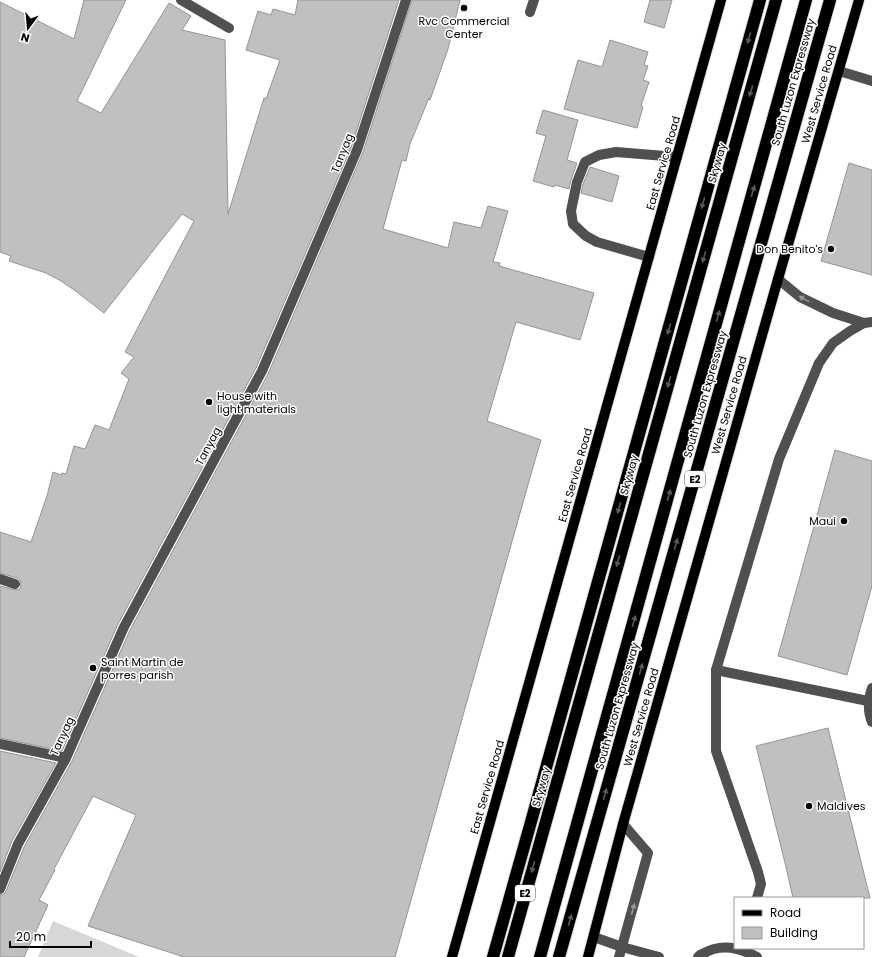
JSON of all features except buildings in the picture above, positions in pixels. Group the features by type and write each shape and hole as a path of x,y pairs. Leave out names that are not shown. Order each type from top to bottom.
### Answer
{"highway":[{"name":"E2","path":"493,957 532,822 760,0"},
{"name":"Skyway","path":"508,957 776,0"},
{"name":"E2","path":"540,957 806,0"},
{"name":"South Luzon Expressway","path":"559,957 830,0"}],"main road":[{"name":"East Service Road","path":"452,957 721,0"},
{"name":"West Service Road","path":"588,957 623,824 859,0"}],"street":[{"path":"181,0 229,28"},
{"name":"Tanyag","path":"0,889 18,844 66,758 124,627 262,370 357,150 406,0"},
{"path":"530,12 534,0"},
{"path":"839,71 872,81"},
{"path":"649,256 597,242 586,236 573,224 571,211 577,182 585,162 599,155 616,152 677,157"},
{"path":"778,279 800,297 833,313 868,322"},
{"path":"757,897 761,884 758,872 716,751 716,670 779,459 819,363 833,343 850,331 868,322"},
{"path":"0,579 15,584"},
{"path":"716,670 868,701"},
{"path":"872,688 868,701 869,714 872,722"},
{"path":"0,744 66,758"},
{"path":"621,952 648,853 623,824"},
{"path":"594,937 621,952 659,957"},
{"path":"698,957 714,949 734,948"},
{"path":"744,949 756,957"}],"shaded area":[{"path":"53,921 139,957 38,957"}],"place":[{"name":"Rvc Commercial Center","path":"464,8"},
{"name":"Don Benito's","path":"831,249"},
{"name":"House with light materials","path":"209,402"},
{"name":"Maui","path":"844,521"},
{"name":"Saint Martin de porres parish","path":"93,668"},
{"name":"Maldives","path":"809,806"}]}
